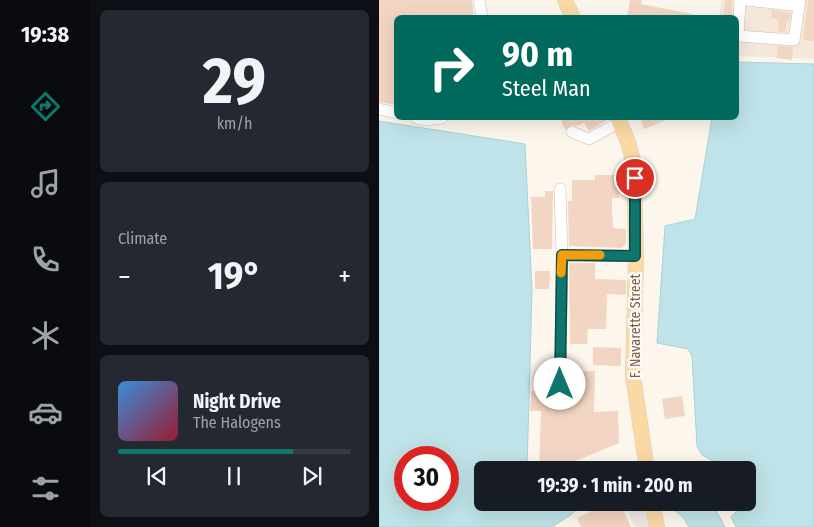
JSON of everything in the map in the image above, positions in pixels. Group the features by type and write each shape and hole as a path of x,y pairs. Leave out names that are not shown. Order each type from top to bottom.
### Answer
{"main road":[{"path":"565,0 572,15"},
{"name":"F. Navarette Street","path":"619,120 628,142 634,165 633,376 646,461"},
{"path":"654,511 657,527"}],"street":[{"path":"479,0 482,15"},
{"path":"739,18 740,0"},
{"path":"739,36 794,40 799,3 746,0"},
{"path":"379,109 394,112"},
{"path":"571,132 589,139 619,120"},
{"path":"560,189 562,255 560,404"},
{"path":"562,255 635,256"}],"shaded area":[{"path":"721,0 814,0 814,59 739,56 739,15 719,15"},
{"path":"626,511 646,511 649,527 635,527"}],"water":[{"path":"739,62 814,64 814,527 736,527 731,517 737,511 756,511 756,461 713,461 702,455 697,446 692,356 688,349 657,343 665,226 695,219 712,120 739,120"},
{"path":"379,121 525,144 532,290 527,461 474,461 474,511 575,511 552,527 379,527"},
{"path":"675,511 716,511 725,527 689,527 683,517"}],"building":[{"path":"379,0 472,0 474,15 394,15 394,104 379,102"},
{"path":"630,0 642,0 641,4 692,14 692,15 628,15"},
{"path":"725,0 732,0 732,15 724,15"},
{"path":"808,0 815,0 815,41 803,40"},
{"path":"772,10 791,13 785,32 778,31 779,20 771,18"},
{"path":"778,46 793,47 792,60 777,58"},
{"path":"561,120 607,120 589,131 584,123 577,126 571,125 565,130"},
{"path":"641,120 666,120 644,129"},
{"path":"595,175 619,175 619,198 612,198 612,212 613,228 626,229 626,244 622,248 569,246 568,201 572,201 572,180 595,180"},
{"path":"545,191 553,191 552,249 533,249 531,197 545,197"},
{"path":"569,263 595,263 595,279 626,280 626,295 607,294 606,329 588,329 587,344 570,344"},
{"path":"535,271 550,271 549,289 535,289"},
{"path":"593,347 621,348 621,366 593,365"},
{"path":"568,371 595,371 594,412 618,411 619,443 575,461 539,461 541,411 530,411 531,391 553,391 554,407 557,410 563,410 567,403"},
{"path":"682,396 685,416 665,419 662,399"},
{"path":"591,511 624,511 631,527 581,527 577,518"}],"slow traffic":[{"path":"561,273 562,255 600,255"}],"route":[{"path":"560,384 562,255 635,256 635,178"}]}
